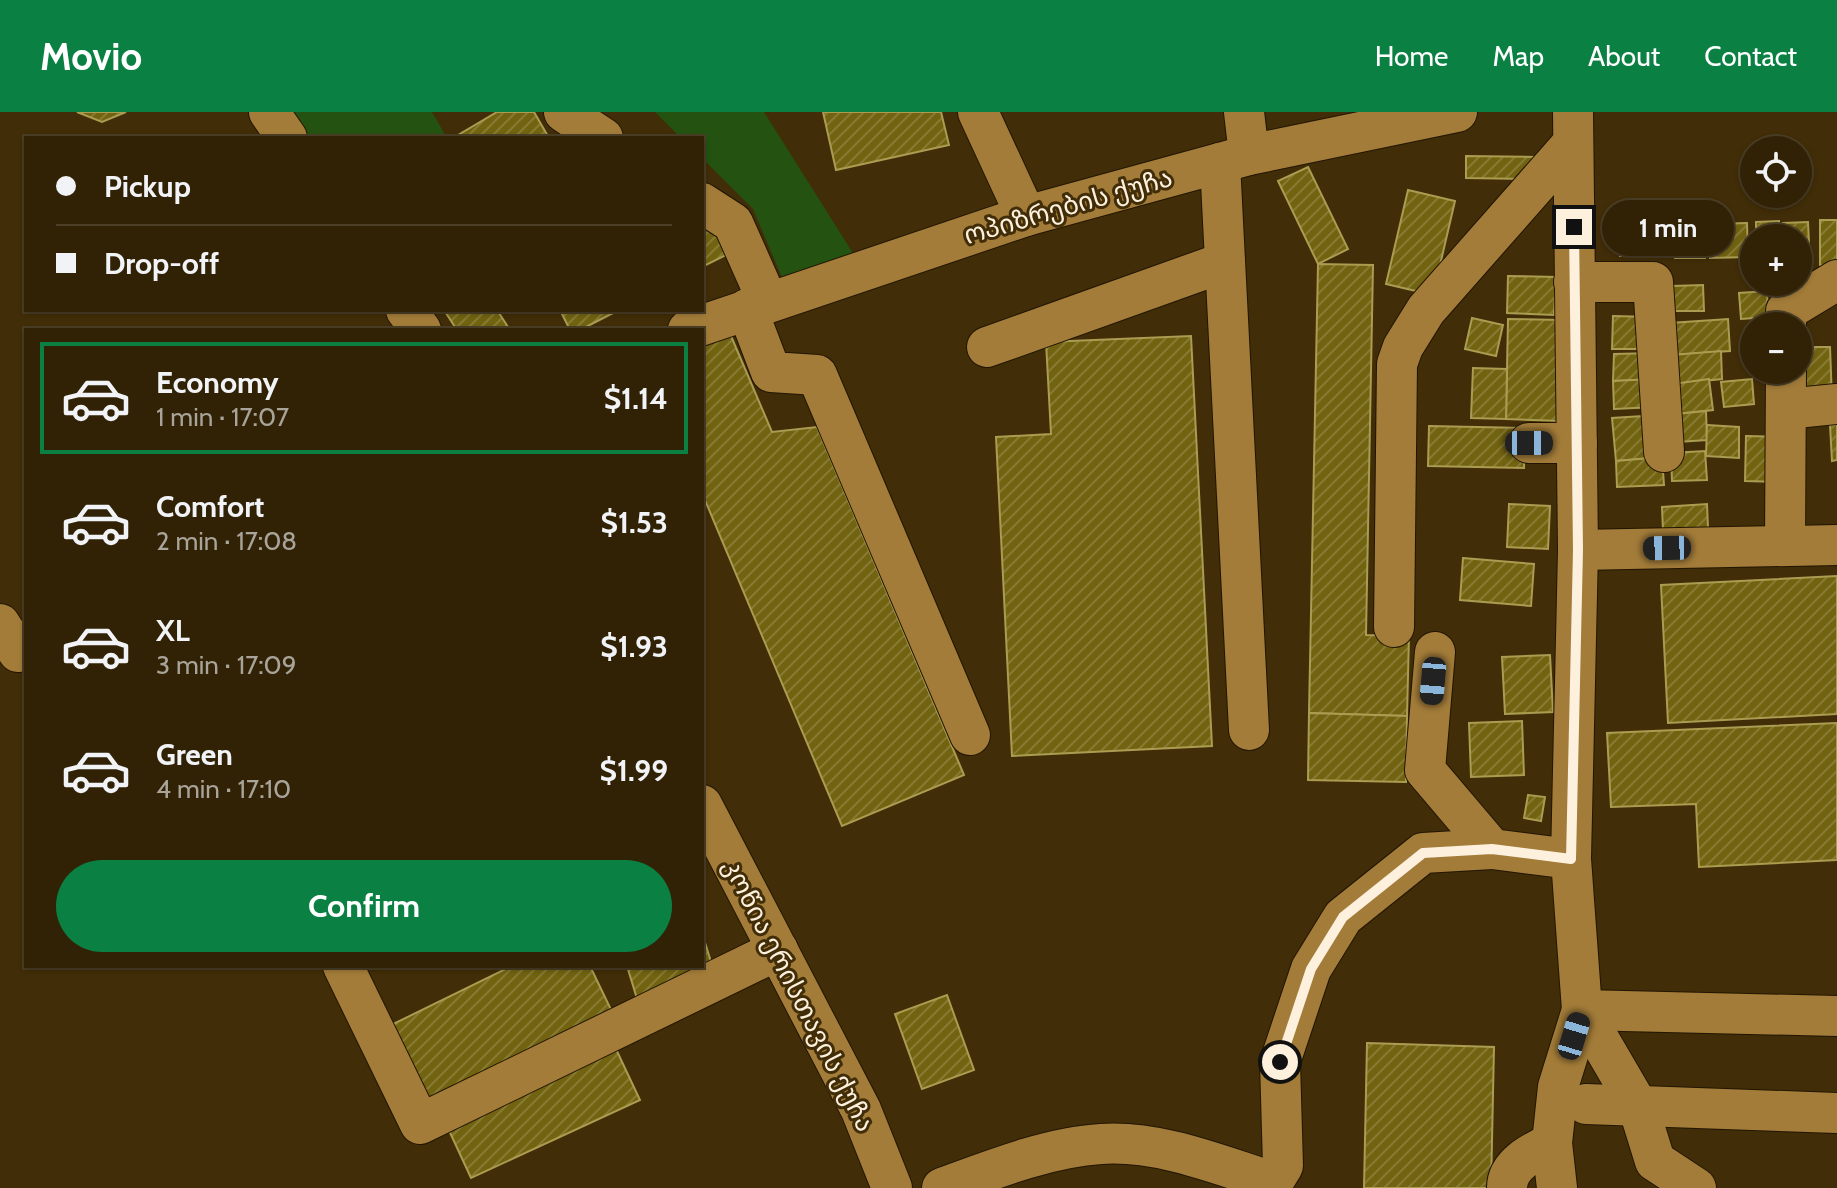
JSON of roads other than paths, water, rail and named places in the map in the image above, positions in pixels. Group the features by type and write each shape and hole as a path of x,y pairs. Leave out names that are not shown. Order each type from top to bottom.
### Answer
{"street":[{"path":"269,112 286,136"},
{"path":"564,112 600,136"},
{"path":"978,112 1026,216"},
{"path":"1244,112 1234,159 1225,262 1249,730"},
{"name":"ოპიზრების ქუჩა","path":"694,328 1026,216 1234,159 1457,112"},
{"path":"1557,1188 1552,1143 1558,1087 1582,1010 1571,859 1578,550 1573,128"},
{"path":"1394,627 1397,364 1403,347 1426,310 1573,128"},
{"path":"704,204 733,223 757,306 771,372 817,375 970,735"},
{"path":"987,347 1225,262"},
{"path":"1786,312 1837,280"},
{"path":"1574,282 1653,282 1664,452"},
{"path":"1785,546 1786,384"},
{"path":"1786,409 1837,404"},
{"path":"1529,443 1577,443"},
{"path":"1578,550 1837,545"},
{"path":"1435,652 1425,770 1492,849"},
{"name":"კოწია ერისთავის ქუჩა","path":"704,809 861,1110 892,1188"},
{"path":"942,1188 1009,1163 1101,1143 1170,1151 1273,1182 1283,1166 1280,1062 1311,969 1343,917 1423,853 1492,849 1571,859"},
{"path":"344,968 420,1124 778,950"},
{"path":"1582,1010 1837,1016"},
{"path":"1582,1010 1638,1106 1655,1161 1696,1188"},
{"path":"1586,1104 1837,1113"},
{"path":"1507,1188 1507,1179 1524,1156 1552,1143"}]}
